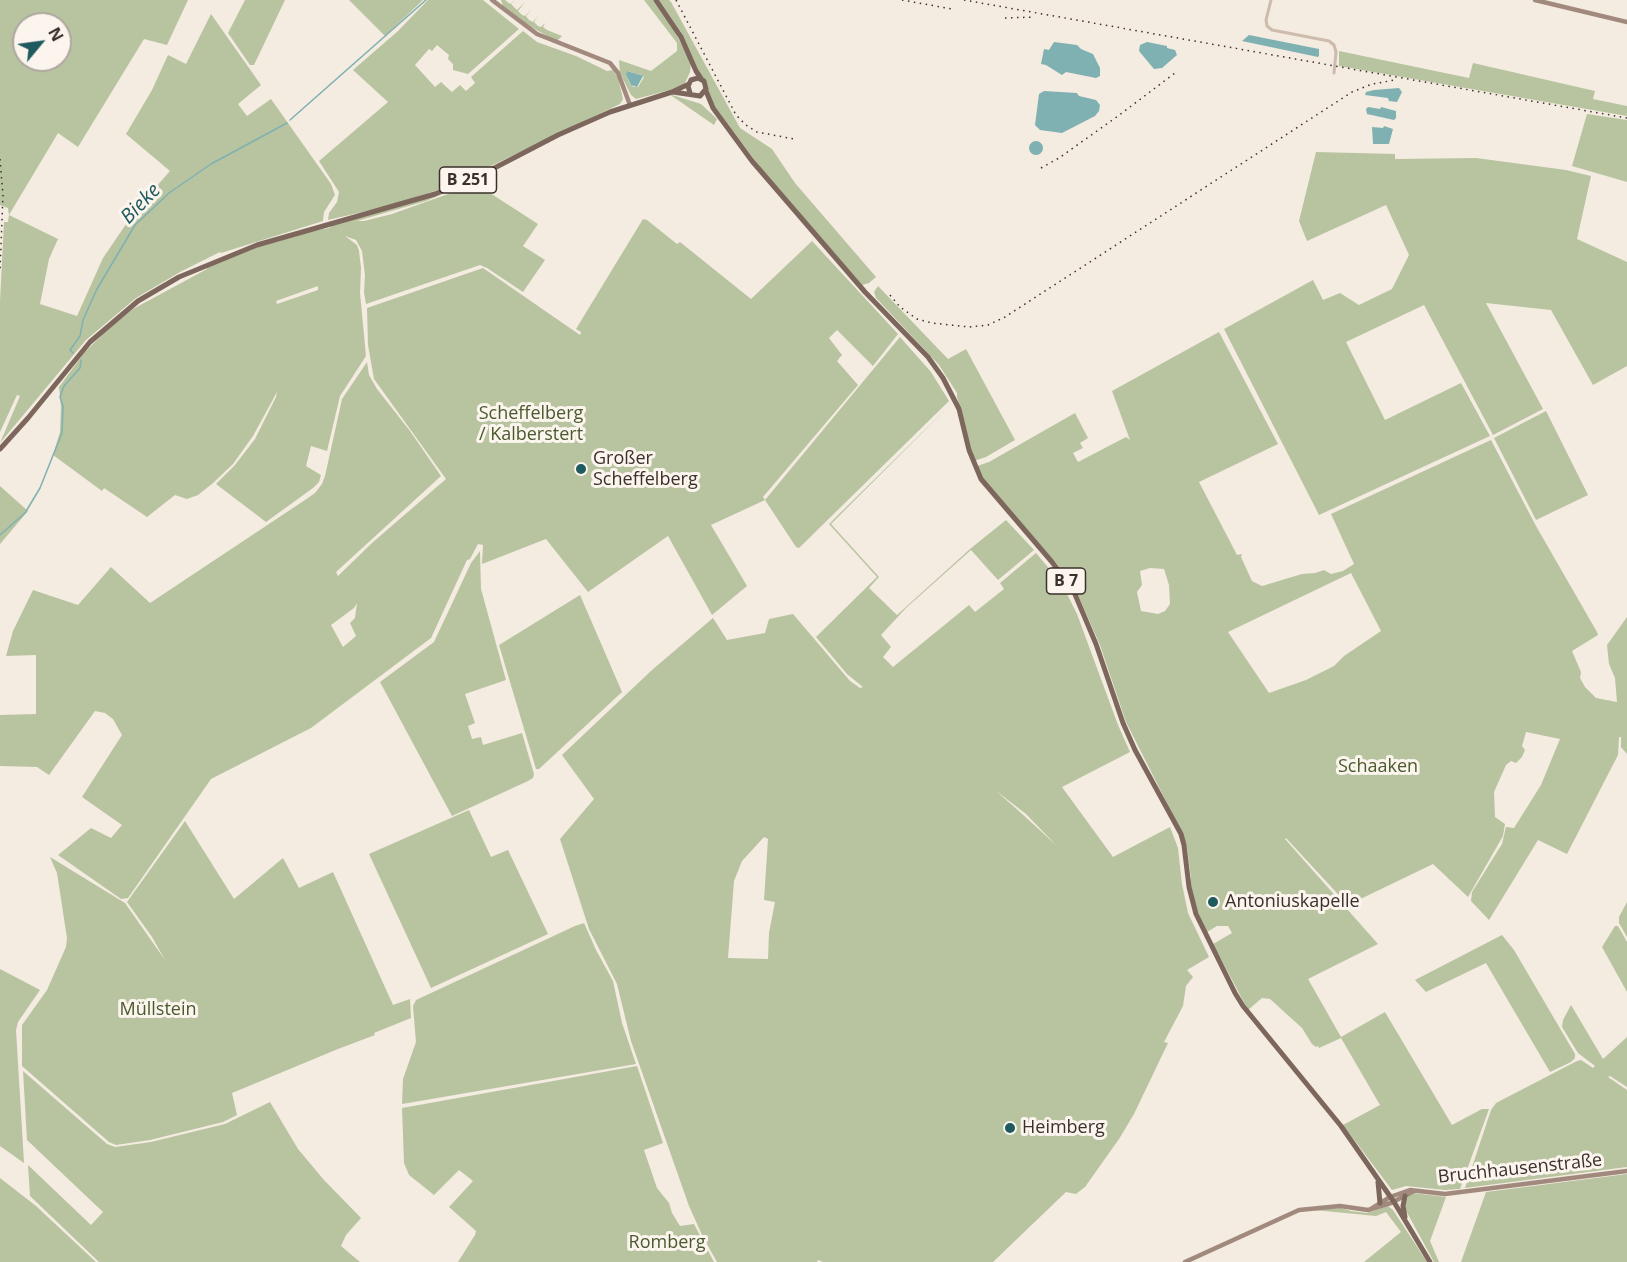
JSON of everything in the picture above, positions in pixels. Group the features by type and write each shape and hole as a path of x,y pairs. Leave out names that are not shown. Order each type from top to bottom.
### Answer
{"main road":[{"name":"B 7","path":"656,0 681,37 693,65 706,85 713,108 766,176 865,292 928,357 943,378 959,410 969,450 981,479 1052,562 1074,592 1096,644 1123,723 1135,750 1181,834 1185,845 1189,887 1196,914 1235,993 1243,1006 1341,1126 1377,1177 1430,1262"},
{"path":"690,93 693,65"},
{"path":"690,82 698,78 702,80"},
{"name":"B 251","path":"0,448 28,418 90,342 138,301 179,277 219,259 313,229 409,203 456,186 582,124 630,105 672,92 690,82"},
{"path":"697,97 702,96 706,91"},
{"name":"B 251","path":"672,92 690,93"},
{"name":"B 7","path":"690,93 713,108"},
{"name":"B 7","path":"1377,1177 1380,1203"},
{"name":"B 7","path":"1405,1196 1403,1208 1406,1222"}],"street":[{"path":"492,0 537,34 610,63 619,76 630,105"},
{"path":"1271,0 1266,20 1267,26 1272,30 1329,41 1334,45 1336,52 1334,73"},
{"path":"1535,0 1627,22"},
{"name":"Bruchhausenstraße","path":"1392,1200 1408,1190 1435,1194 1449,1193 1627,1171"},
{"name":"Bruchhausenstraße","path":"1392,1200 1417,1190"},
{"path":"1371,1209 1380,1203 1392,1200"},
{"path":"1185,1262 1302,1209 1342,1206 1362,1210 1371,1209 1392,1200"}],"green space":[{"path":"0,0 188,0 167,45 144,39 78,147 58,133 9,215 8,208 0,205"},
{"path":"245,0 285,0 254,65 250,65 228,33"},
{"path":"349,0 423,0 385,36"},
{"path":"428,0 483,0 519,29 468,74 453,70 453,64 448,59 449,55 437,45 432,51 429,49 415,65 435,87 441,82 452,92 460,85 466,91 475,83 471,77 523,31 537,42 576,56 607,71 613,70 618,78 623,99 620,104 447,187 392,205 328,220 339,192 319,161 388,102 353,70 398,31"},
{"path":"501,0 510,4 515,0 511,4 517,10 525,2 518,11 522,15 525,16 532,9 526,16 529,20 533,22 538,16 534,22 538,26 541,27 545,23 543,27 562,36 557,41 529,26 503,6"},
{"path":"644,0 654,0 670,23 691,62 690,72 685,83 677,88 636,99 631,95 620,73 619,60 651,71 677,51 677,43","holes":["628,71 644,77 638,87 634,87 626,75"]},
{"path":"659,0 671,2 740,128 772,149 795,183 876,277 869,283 862,285 766,175 713,104 707,83 697,70 681,32"},
{"path":"211,14 261,85 238,104 247,116 271,99 331,184 335,195 324,212 323,221 220,252 136,298 86,340 0,443 20,396 17,395 0,432 0,301 4,222 8,222 9,215 58,239 49,259 40,304 77,316 103,258 135,211 170,171 126,134 152,90 168,55 186,64"},
{"path":"1339,51 1469,78 1473,63 1595,91 1593,99 1627,106 1627,116 1339,66"},
{"path":"669,94 701,104 717,119 714,125"},
{"path":"1587,114 1627,120 1627,182 1572,166"},
{"path":"1316,152 1395,154 1395,159 1476,158 1566,170 1591,176 1577,239 1627,262 1627,366 1593,385 1551,310 1486,303 1543,409 1493,435 1424,305 1346,342 1385,420 1461,383 1490,436 1319,515 1224,329 1313,280 1323,300 1340,293 1359,305 1392,289 1409,255 1386,205 1307,241 1299,221"},
{"path":"476,184 538,224 523,246 545,260 523,292 480,265 366,304 362,251 356,240 345,236 357,245 359,251 366,356 340,396 327,451 311,446 306,466 321,475 319,482 266,522 216,484 235,465 255,439 277,392 253,436 233,464 198,495 187,499 175,495 147,517 104,488 102,491 53,455 60,432 59,387 84,353 111,326 133,309 207,269 206,266 241,252 329,228 334,224 453,188 426,201 357,221 392,214","holes":["318,286 318,290 277,304 276,301"]},
{"name":"Scheffelberg / Kalberstert","path":"643,219 677,244 680,242 751,299 812,241 898,334 873,366 837,330 829,338 842,355 837,361 858,385 763,497 765,500 711,525 747,586 712,615 668,536 588,592 546,539 482,564 483,545 478,544 470,559 467,560 431,638 311,728 211,779 128,898 121,899 58,855 91,828 111,838 122,825 82,797 122,735 113,719 105,713 95,711 49,775 37,767 0,766 0,715 36,714 36,655 6,656 13,631 33,590 78,605 111,567 150,603 305,500 322,484 342,399 367,362 369,375 377,389 441,476 336,572 338,576 372,543 446,479 374,379 368,345 367,308 483,268 580,335 581,332 576,329","holes":["357,603 355,618 350,623 356,636 343,647 331,625 354,608"]},
{"path":"878,286 948,359 966,349 1015,440 986,457 974,461 957,393 939,365 876,298 874,292"},
{"name":"Schaaken","path":"1219,332 1278,444 1199,482 1237,555 1242,554 1241,557 1252,581 1262,586 1324,570 1331,574 1343,571 1354,564 1331,514 1491,440 1536,526 1597,632 1598,635 1572,651 1581,672 1580,678 1596,698 1617,702 1615,678 1609,664 1607,645 1627,617 1627,754 1621,747 1621,737 1619,737 1618,755 1567,854 1538,840 1489,920 1471,901 1472,892 1502,844 1506,827 1514,828 1541,785 1560,739 1526,732 1522,746 1525,750 1522,757 1516,763 1511,761 1506,765 1494,792 1495,817 1505,824 1503,836 1468,897 1433,864 1348,905 1285,839 1378,944 1308,979 1341,1037 1385,1012 1452,1125 1482,1109 1489,1109 1460,1189 1445,1190 1406,1186 1392,1190 1343,1125 1380,1105 1341,1038 1319,1048 1316,1047 1302,1028 1270,999 1262,998 1248,1010 1213,944 1232,933 1228,926 1217,926 1207,932 1201,922 1189,884 1191,878 1187,848 1181,831 1126,722 1100,645 1078,595 1056,563 987,485 977,466 989,462 1075,413 1088,438 1080,443 1083,448 1073,453 1078,462 1126,437 1130,440 1112,391","holes":["1150,568 1164,569 1169,585 1170,604 1165,611 1158,614 1141,611 1137,592 1142,585 1140,571","1351,573 1381,631 1344,656 1334,666 1306,680 1269,693 1228,632"]},
{"path":"900,337 931,372 949,401 799,548 796,547 765,500"},
{"path":"950,405 831,524 879,577 869,588 897,615 970,549 1006,520 1034,550 998,580 971,550 906,608 881,635 891,647 883,657 893,667 969,605 975,612 1004,589 1000,583 1036,553 1062,584 1077,614 1130,752 1062,787 1113,857 1170,827 1178,848 1188,913 1209,957 1187,970 1193,977 1186,986 1183,1006 1164,1042 1168,1043 1134,1114 1119,1139 1085,1187 1076,1194 1066,1192 993,1262 823,1262 818,1260 817,1262 717,1262 689,1206 631,1041 617,984 589,929 560,839 594,799 562,755 652,670 713,618 727,640 765,633 769,619 793,614 850,681 860,688 863,687 847,674 816,637 877,577 829,524","holes":["995,790 1026,814 1056,845 1020,812","764,837 768,839 764,900 775,902 769,933 768,959 728,958 734,881 742,861"]},
{"path":"1546,411 1588,495 1536,520 1494,438"},
{"path":"0,486 28,511 0,544"},
{"path":"480,551 481,589 506,680 465,694 475,723 468,726 472,739 481,737 483,745 522,733 534,774 533,778 528,781 452,816 380,682 434,642 471,563"},
{"path":"580,595 622,692 539,769 536,769 499,645"},
{"path":"469,810 491,857 508,850 548,934 431,988 369,854"},
{"name":"Müllstein","path":"185,821 234,899 283,858 299,888 333,872 393,1005 410,999 411,1018 232,1093 237,1115 223,1122 150,1140 116,1145 109,1142 22,1066 22,1025 47,990 66,947 67,938 57,873 50,857 125,903 165,960 127,902"},
{"path":"1627,902 1627,937 1619,923 1619,917"},
{"path":"584,923 613,981 622,1023 636,1064 402,1104 403,1079 416,1042 413,1006 416,1000"},
{"path":"1615,926 1618,926 1627,942 1627,992 1602,947"},
{"path":"1502,935 1514,950 1575,1054 1571,1062 1550,1072 1486,963 1426,992 1415,980"},
{"path":"0,969 40,990 18,1022 16,1030 24,1163 0,1146"},
{"path":"1571,1005 1603,1059 1627,1037 1627,1087 1610,1076 1608,1077 1627,1090 1627,1167 1465,1188 1491,1110 1496,1103 1577,1061 1581,1060 1593,1068 1595,1066 1578,1053 1562,1027"},
{"name":"Romberg","path":"637,1066 663,1143 644,1150 657,1188 669,1203 680,1226 694,1224 714,1262 458,1262 476,1231 449,1207 473,1181 459,1170 434,1195 409,1175 404,1163 402,1108"},
{"path":"23,1071 107,1144 115,1147 151,1142 225,1124 270,1102 298,1149 361,1218 346,1235 341,1246 360,1262 99,1262 30,1196 28,1165 91,1225 103,1212 27,1140"},
{"path":"1627,1174 1627,1262 1461,1262 1486,1192"},
{"path":"0,1178 36,1206 96,1262 0,1262"},
{"path":"1413,1193 1446,1197 1430,1241 1439,1262 1434,1262 1404,1207 1408,1196"},
{"path":"1388,1206 1393,1210 1427,1262 1364,1262 1401,1232 1386,1212 1376,1216 1314,1210 1341,1208 1367,1213"}],"water":[{"path":"1249,35 1319,49 1319,56 1242,41"},
{"path":"1054,42 1077,45 1093,54 1100,68 1100,76 1096,78 1066,72 1062,75 1041,64 1044,49 1049,50"},
{"path":"1147,42 1167,46 1175,50 1177,55 1162,68 1154,69 1139,51 1140,45"},
{"path":"627,71 643,76 637,87 631,85 626,75"},
{"path":"1399,88 1402,92 1397,102 1389,101 1388,98 1365,95 1366,92 1374,90"},
{"path":"1044,91 1077,93 1079,96 1096,100 1100,105 1099,111 1095,116 1062,133 1040,130 1035,125 1039,94"},
{"path":"1368,107 1380,109 1381,107 1396,111 1396,118 1394,120 1367,114"},
{"path":"1384,126 1393,129 1389,144 1373,144 1372,127 1383,128"},
{"path":"1033,141 1039,141 1043,148 1039,155 1033,155 1029,151 1029,145"}],"waterway":[{"name":"Bieke","path":"290,120 426,0"},
{"name":"Bieke","path":"73,353 70,350 80,336 83,320 97,289 135,225 169,193 211,164 287,123"},
{"name":"Bieke","path":"0,535 25,513 40,488 62,433 63,406 60,397 64,386 80,368 81,360"}],"railway":[{"path":"676,0 736,115 757,132 794,139"},
{"path":"902,0 952,9"},
{"path":"964,0 1627,118"},
{"path":"1005,18 1035,17"},
{"path":"1041,168 1059,158 1175,73"},
{"path":"890,295 900,307 917,319 969,327 988,325 1005,317 1352,92 1372,84 1395,80"},
{"path":"0,159 3,195 0,271"}],"place":[{"name":"Großer Scheffelberg","path":"581,469"},
{"name":"Antoniuskapelle","path":"1213,902"},
{"name":"Heimberg","path":"1010,1128"}]}
